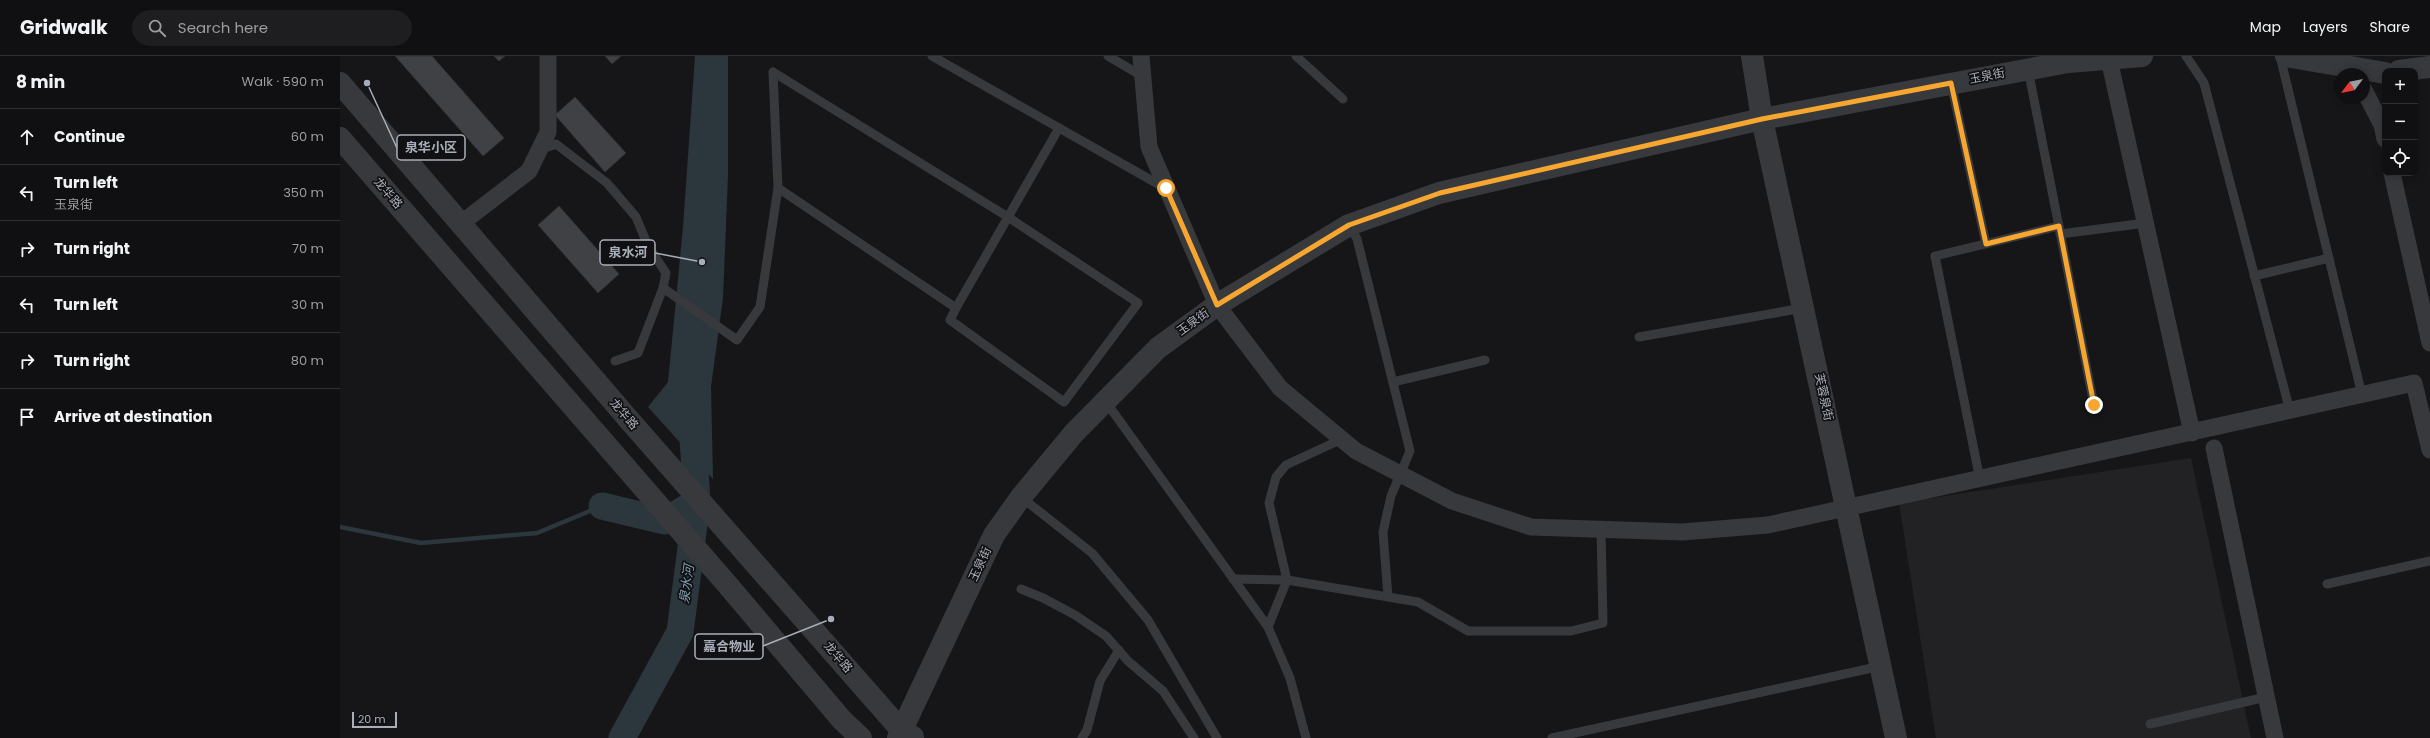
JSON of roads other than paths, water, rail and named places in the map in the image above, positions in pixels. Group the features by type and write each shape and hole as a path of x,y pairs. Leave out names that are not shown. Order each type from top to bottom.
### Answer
{"street":[{"path":"459,225 529,171 548,132 548,56"},
{"path":"1141,56 1149,147 1166,188 1217,305 1280,388 1356,451 1452,501 1531,527 1689,531 1768,525 1980,480 2414,383 2430,450"},
{"name":"芙蓉泉街","path":"1752,56 1762,119 1848,509 1896,738"},
{"name":"玉泉街","path":"905,736 994,535 1021,497 1074,433 1158,348 1217,305 1349,225 1440,193 1762,119 2028,69 2053,60 2109,59 2142,56"},
{"path":"2286,56 2352,66 2382,72"},
{"path":"2109,59 2192,433"},
{"path":"2418,69 2430,67"},
{"name":"龙华路","path":"340,83 459,225 630,421 747,552 905,736"},
{"path":"2370,102 2382,125"},
{"name":"龙华路","path":"340,138 726,583 842,720 861,738"},
{"path":"2393,176 2430,344"},
{"path":"2214,448 2275,738"}],"lane":[{"path":"932,56 1166,188"},
{"path":"1108,56 1142,76"},
{"path":"1296,56 1343,100"},
{"path":"2186,56 2204,83 2290,411"},
{"path":"2280,56 2362,395"},
{"path":"2028,69 2094,405"},
{"path":"663,288 737,340 760,307 778,188 773,72 1008,217 1138,302 1064,402 950,320 956,308 1008,217 1059,128"},
{"path":"1951,83 1986,244"},
{"path":"539,150 556,144 607,183 636,217 648,246 666,272 663,288 638,353 616,361"},
{"path":"778,188 956,308"},
{"path":"1980,480 1935,256 1986,244 2060,230 2146,223"},
{"path":"1349,225 1357,239 1410,451 1391,496 1383,532 1388,597"},
{"path":"2254,276 2329,258"},
{"path":"1639,337 1804,308"},
{"path":"1393,382 1485,360"},
{"path":"1106,402 1268,627 1290,678 1306,738"},
{"path":"1268,627 1287,580 1268,502 1276,477 1286,465 1342,439"},
{"path":"1021,497 1092,553 1148,620 1217,738"},
{"path":"1233,579 1287,580 1418,602 1468,631 1571,631 1603,623 1601,529"},
{"path":"2327,584 2430,561"},
{"path":"1021,589 1075,615 1106,636 1163,692 1194,738"},
{"path":"1082,738 1088,730 1100,681 1119,650"},
{"path":"1552,738 1881,666"},
{"path":"2150,724 2266,697"}],"waterway":[{"name":"泉水河","path":"622,738 680,632 697,502 692,422"},
{"path":"340,527 421,543 537,533 602,506"},
{"path":"602,506 665,521 688,507"}],"place":[{"name":"泉华小区","path":"367,83"},
{"name":"泉水河","path":"702,262"},
{"name":"嘉合物业","path":"831,619"}]}
